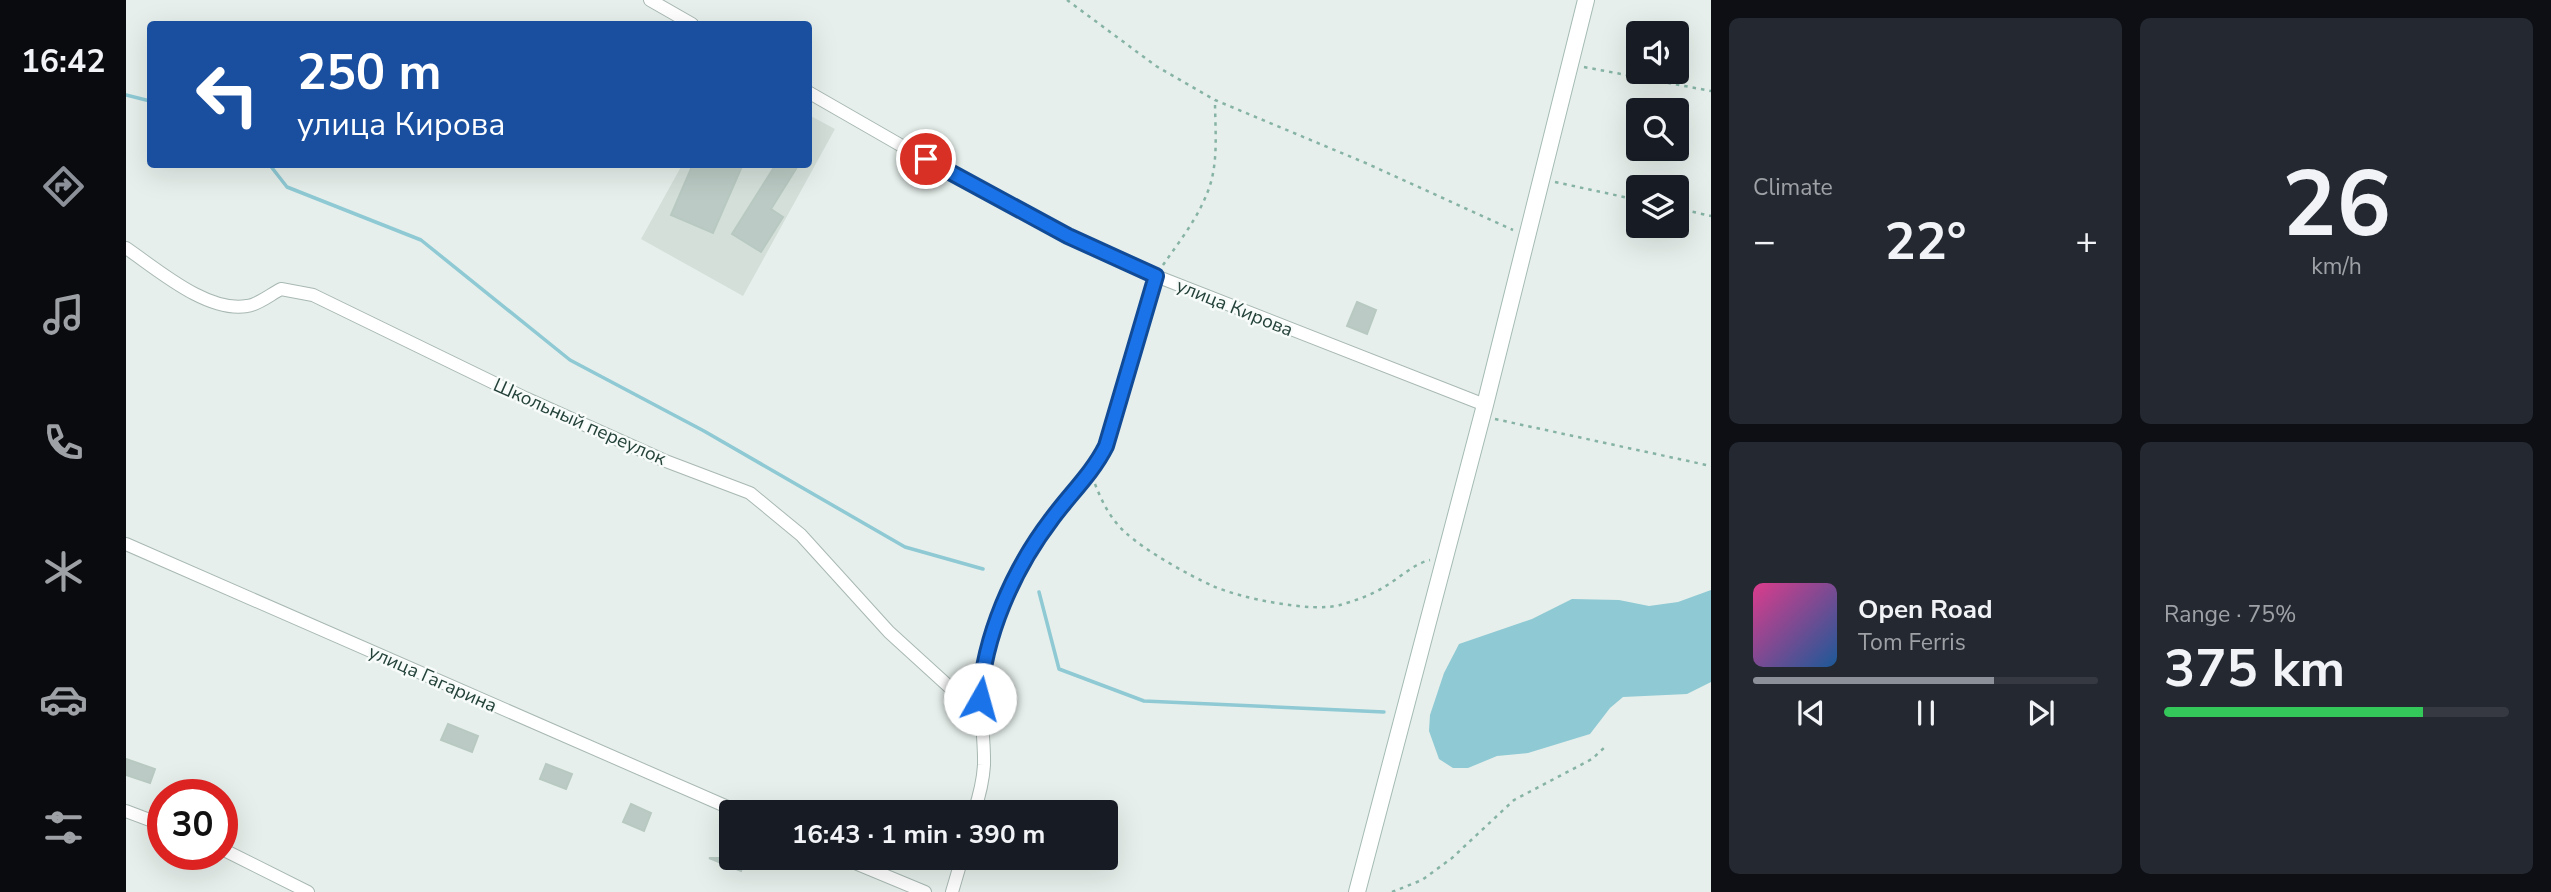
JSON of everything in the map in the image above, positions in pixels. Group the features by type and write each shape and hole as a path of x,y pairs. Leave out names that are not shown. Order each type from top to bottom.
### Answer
{"main road":[{"path":"1357,892 1483,411 1586,0"}],"street":[{"path":"650,0 687,21"},
{"name":"улица Кирова","path":"812,94 1068,236 1156,276 1483,411"},
{"name":"Школьный переулок","path":"126,248 192,293 233,307 249,306 281,289 313,295 537,404 663,460 750,493 801,535 889,632 979,714"},
{"path":"977,800 984,767 979,714 985,660 1008,593 1050,521 1090,471 1106,446 1156,276"},
{"name":"улица Гагарина","path":"126,544 719,803"},
{"path":"126,811 147,819"},
{"path":"238,857 308,892"},
{"path":"872,870 925,892"},
{"path":"952,892 958,870"}],"path":[{"path":"1067,0 1156,66 1215,100 1368,164 1527,236"},
{"path":"1570,64 1711,92"},
{"path":"1156,276 1191,224 1209,191 1215,156 1215,100"},
{"path":"1541,180 1626,198"},
{"path":"1689,211 1711,216"},
{"path":"1483,411 1711,466"},
{"path":"1090,471 1108,513 1127,534 1181,569 1216,587 1283,604 1321,608 1339,605 1382,589 1417,564 1445,557"},
{"path":"1392,892 1422,880 1452,858 1514,800 1592,759 1605,747"}],"shaded area":[{"path":"812,117 835,129 743,296 641,239 680,168 812,168"}],"water":[{"path":"1711,590 1711,682 1687,694 1623,697 1610,708 1590,734 1528,753 1497,756 1468,768 1453,768 1439,759 1429,731 1430,715 1444,673 1459,644 1532,619 1572,599 1619,600 1649,606 1678,602"}],"building":[{"path":"691,168 741,168 713,233 671,215"},
{"path":"773,168 797,168 771,209 783,217 761,252 732,234"},
{"path":"1357,302 1376,310 1367,334 1347,326"},
{"path":"448,724 478,736 472,752 441,740"},
{"path":"126,759 155,769 151,779 147,779 147,782 126,775"},
{"path":"546,764 572,774 566,789 540,779"},
{"path":"631,804 651,813 644,831 623,822"}],"waterway":[{"path":"126,95 147,100"},
{"path":"272,168 287,187 421,240 570,360 704,431 905,547 983,569"},
{"path":"1039,592 1059,669 1144,701 1384,712"}],"route":[{"path":"926,159 1068,236 1156,276 1106,446 1100,459 1050,521 1008,593 985,660 980,699"}]}
